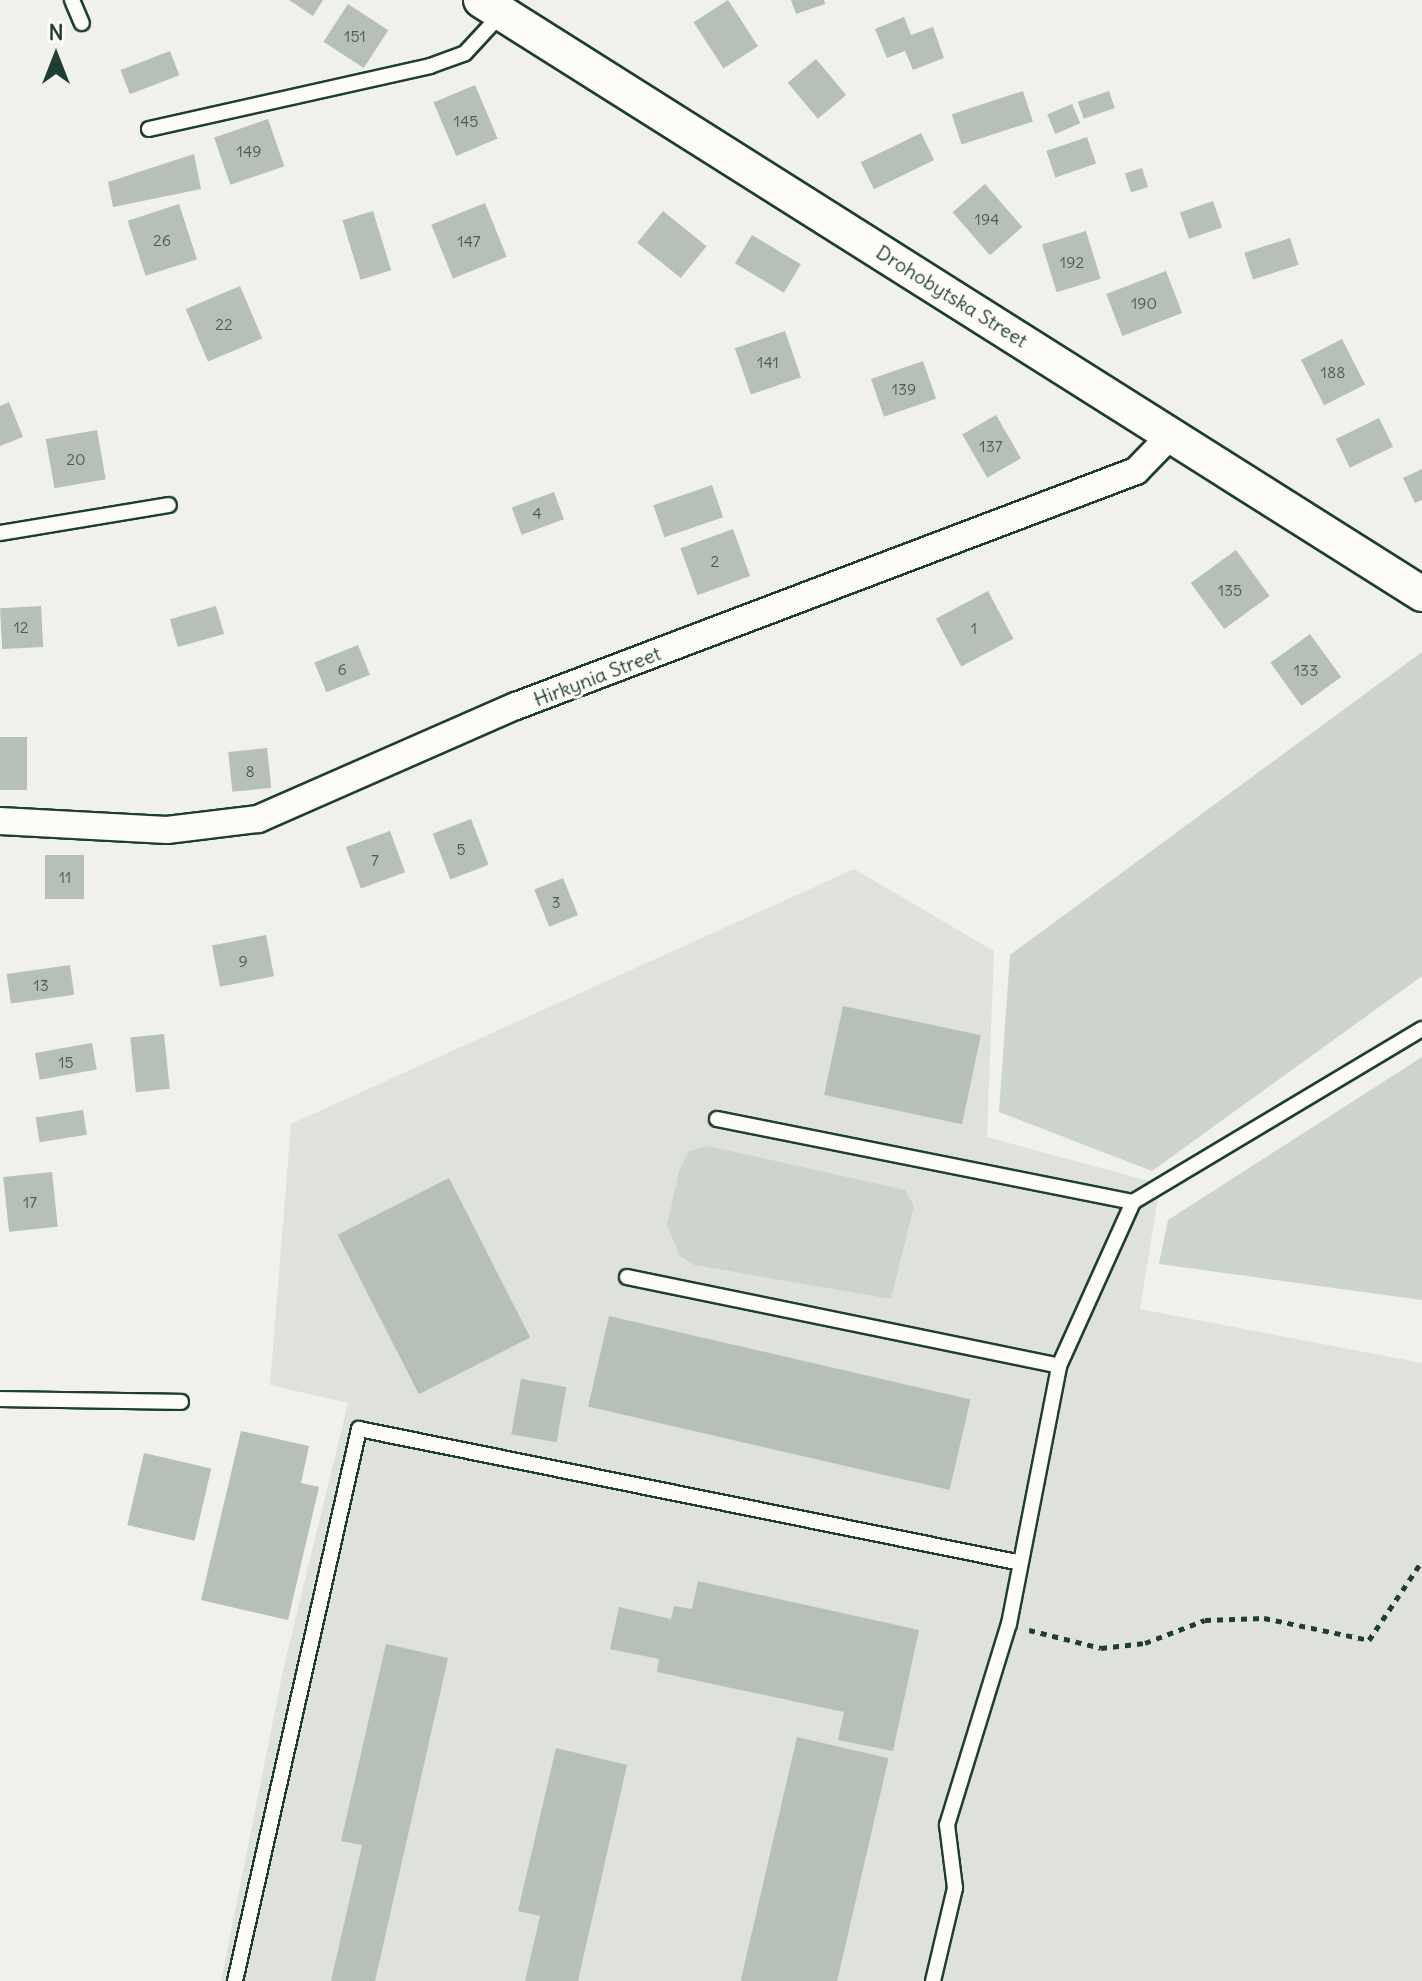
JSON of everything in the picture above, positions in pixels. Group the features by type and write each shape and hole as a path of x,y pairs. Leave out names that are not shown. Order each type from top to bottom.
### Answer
{"street":[{"name":"Drohobytska Street","path":"491,6 1422,594"},
{"name":"Hirkynia Street","path":"0,821 167,830 258,819 516,706 1136,471 1171,435"}],"lane":[{"path":"72,0 82,23"},
{"path":"149,129 430,66 465,53 491,6"},
{"path":"0,533 169,505"},
{"path":"933,1981 955,1888 947,1825 1009,1624 1016,1562 1059,1366 1133,1202 1422,1029"},
{"path":"717,1119 1133,1202"},
{"path":"627,1277 1059,1366"},
{"path":"0,1399 181,1402"},
{"path":"235,1981 359,1429 1016,1562"}],"path":[{"path":"1009,1624 1101,1648 1145,1643 1205,1620 1264,1618 1369,1640 1422,1561"}],"shaded area":[{"path":"1422,652 1422,976 1152,1171 999,1112 1010,955"},
{"path":"854,869 994,951 987,1137 1160,1184 1140,1309 1422,1363 1422,1981 221,1981 284,1666 348,1403 270,1385 291,1124"},
{"path":"1422,1057 1422,1300 1159,1264 1168,1220"},
{"path":"708,1146 905,1190 914,1206 891,1299 694,1265 680,1256 667,1225 679,1171 689,1151"}],"building":[{"path":"289,0 323,0 313,16"},
{"path":"728,0 758,46 724,68 694,22"},
{"path":"791,0 824,0 825,4 796,14"},
{"path":"348,4 388,30 364,68 323,42"},
{"path":"904,17 911,35 933,27 944,58 913,70 905,51 887,58 875,29"},
{"path":"170,51 179,75 130,94 121,70"},
{"path":"816,59 846,95 818,119 788,83"},
{"path":"475,85 498,138 456,156 434,103"},
{"path":"1023,91 1033,121 962,145 952,114"},
{"path":"1109,91 1115,108 1084,119 1078,102"},
{"path":"1072,104 1080,123 1055,134 1047,115"},
{"path":"268,119 284,166 230,185 214,138"},
{"path":"921,133 934,160 874,189 861,162"},
{"path":"1087,137 1096,163 1055,177 1046,151"},
{"path":"194,154 201,189 113,207 108,182"},
{"path":"1142,168 1148,187 1131,193 1125,174"},
{"path":"985,184 1022,227 990,255 953,212"},
{"path":"1213,201 1222,227 1189,239 1180,212"},
{"path":"485,203 507,257 453,279 431,225"},
{"path":"179,204 197,259 146,276 128,221"},
{"path":"373,211 391,270 361,280 342,220"},
{"path":"663,211 707,246 681,278 637,243"},
{"path":"1086,231 1101,279 1057,292 1042,244"},
{"path":"752,235 801,264 784,293 735,263"},
{"path":"1290,238 1299,265 1253,279 1244,253"},
{"path":"1166,271 1182,313 1122,336 1106,294"},
{"path":"240,286 262,338 208,362 186,309"},
{"path":"785,331 801,377 751,395 735,348"},
{"path":"1342,339 1365,384 1324,405 1301,360"},
{"path":"923,361 936,399 884,417 871,379"},
{"path":"9,402 23,437 0,446 0,406"},
{"path":"996,415 1021,458 987,478 962,434"},
{"path":"1379,418 1393,447 1350,468 1336,439"},
{"path":"97,430 106,479 54,488 46,439"},
{"path":"1422,469 1422,500 1415,503 1403,478"},
{"path":"712,485 723,517 664,537 653,505"},
{"path":"554,492 564,519 522,535 512,507"},
{"path":"733,529 750,576 697,595 680,548"},
{"path":"1236,550 1270,596 1224,629 1191,583"},
{"path":"988,591 1013,639 961,666 936,619"},
{"path":"41,606 43,647 2,649 0,608"},
{"path":"216,606 224,634 178,647 170,619"},
{"path":"1310,634 1341,677 1302,706 1270,663"},
{"path":"358,645 370,675 326,692 314,663"},
{"path":"0,737 27,737 27,790 0,790"},
{"path":"267,748 271,788 232,792 228,752"},
{"path":"471,819 489,865 450,879 433,834"},
{"path":"390,831 405,872 361,888 346,847"},
{"path":"45,855 84,855 84,899 45,899"},
{"path":"563,878 578,915 549,927 534,890"},
{"path":"266,935 274,976 220,987 212,945"},
{"path":"70,965 74,995 11,1004 7,974"},
{"path":"843,1006 981,1035 962,1124 824,1095"},
{"path":"164,1034 170,1089 136,1092 130,1038"},
{"path":"92,1043 97,1070 40,1080 35,1053"},
{"path":"83,1110 87,1135 40,1142 36,1118"},
{"path":"52,1172 58,1227 9,1232 3,1177"},
{"path":"449,1178 530,1337 419,1394 338,1235"},
{"path":"609,1316 970,1399 950,1490 588,1407"},
{"path":"521,1379 566,1387 557,1442 511,1434"},
{"path":"241,1431 309,1446 301,1483 319,1487 288,1620 201,1600"},
{"path":"144,1453 211,1469 195,1541 127,1525"},
{"path":"698,1581 919,1630 893,1751 838,1740 844,1712 657,1672 659,1659 610,1649 619,1607 671,1619 674,1606 692,1609"},
{"path":"386,1644 448,1658 375,1981 331,1981 362,1845 341,1841"},
{"path":"797,1737 889,1758 837,1981 741,1981"},
{"path":"556,1748 627,1765 578,1981 525,1981 540,1916 518,1911"}]}
